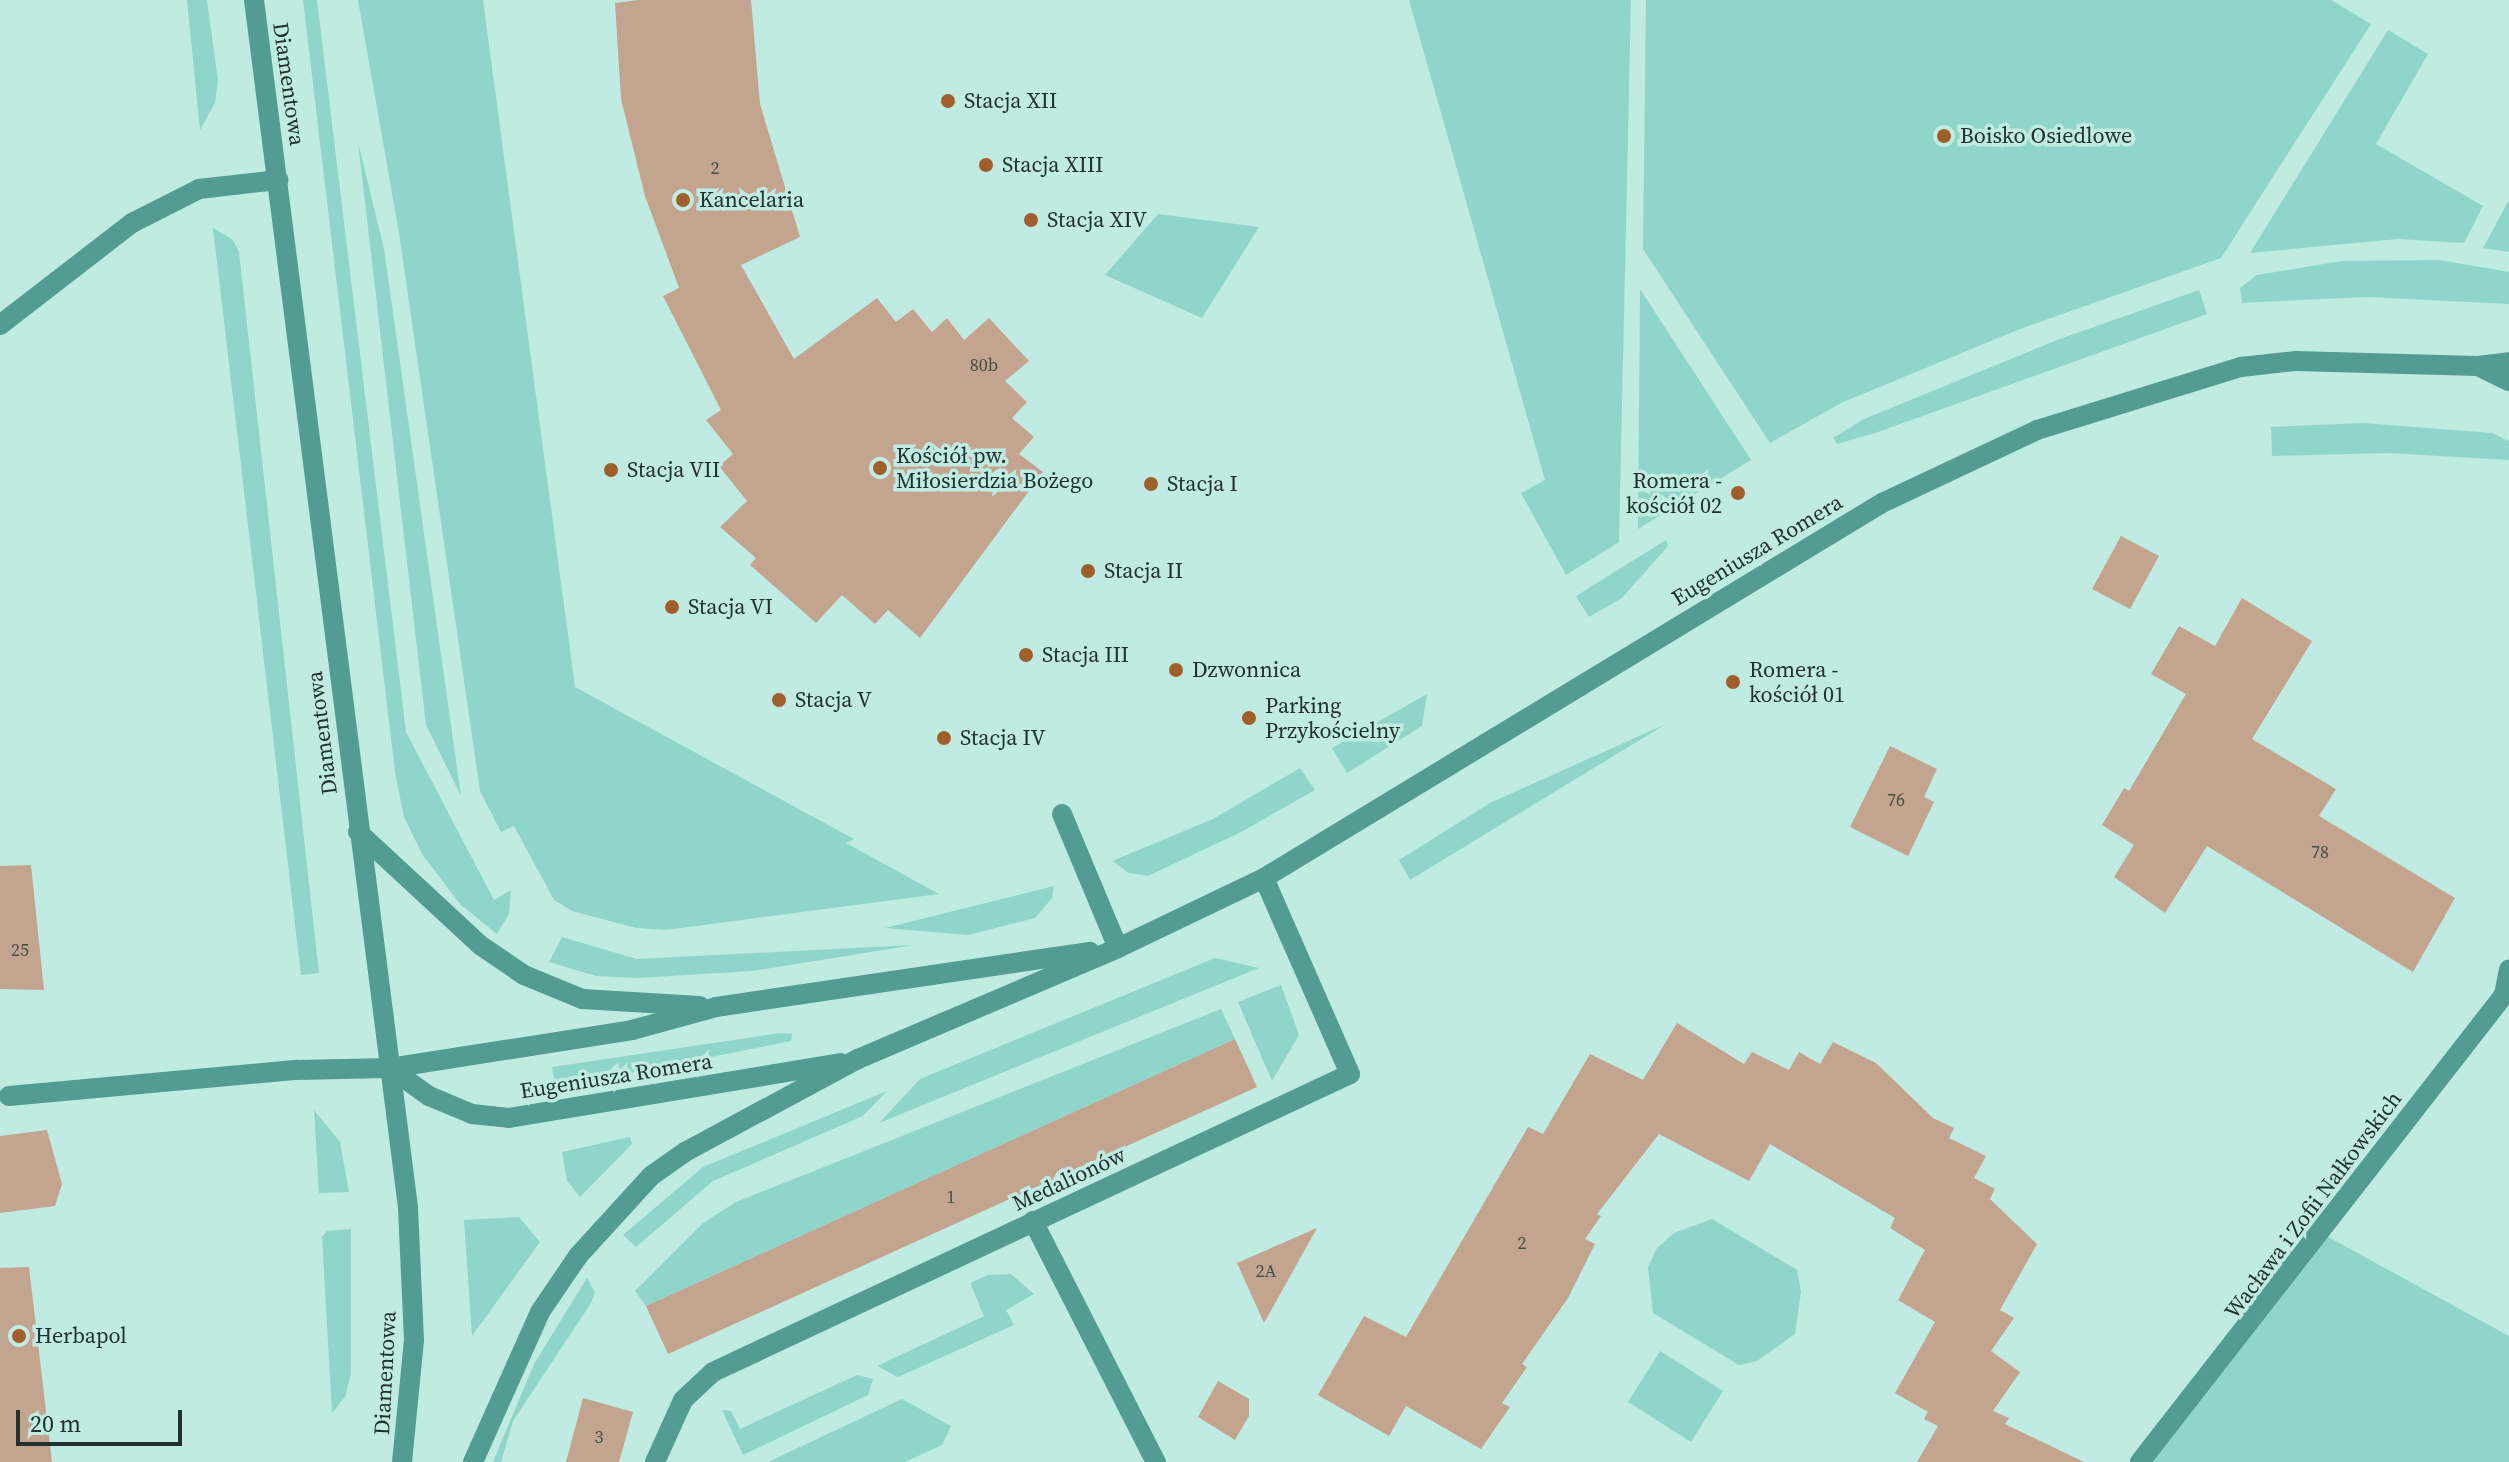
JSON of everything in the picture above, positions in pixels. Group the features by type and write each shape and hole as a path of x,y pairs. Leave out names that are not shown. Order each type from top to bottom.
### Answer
{"street":[{"name":"Diamentowa","path":"254,0 408,1208 414,1340 402,1462"},
{"path":"0,325 132,223 199,189 278,180"},
{"name":"Eugeniusza Romera","path":"473,1462 540,1312 613,1214 685,1152 858,1059 1118,948 1264,878 1882,503 2037,430 2241,367 2340,360 2478,366 2509,362"},
{"name":"Eugeniusza Romera","path":"2478,366 2509,381"},
{"path":"1062,814 1118,948"},
{"name":"Eugeniusza Romera","path":"358,832 480,945 524,975 582,999 716,1007"},
{"name":"Medalionów","path":"655,1462 683,1400 713,1372 1350,1074 1264,878"},
{"name":"Eugeniusza Romera","path":"390,1068 632,1030 716,1007 1118,948"},
{"name":"Wacława i Zofii Nałkowskich","path":"2140,1462 2504,995 2509,969"},
{"name":"Eugeniusza Romera","path":"390,1068 429,1096 457,1108 509,1118 858,1059"},
{"path":"9,1096 297,1070 390,1068"},
{"path":"1033,1221 1156,1462"}],"shaded area":[{"path":"187,0 207,0 218,81 215,103 200,130"},
{"path":"303,0 317,0 406,732 494,900 511,890 509,914 497,934 460,904 422,854 404,817 395,772"},
{"path":"358,0 483,0 575,687 854,839 846,843 939,894 666,930 636,928 572,911 554,900 514,826 501,832 480,791 399,233"},
{"path":"1409,0 1631,0 1619,542 1566,575 1521,493 1545,480"},
{"path":"1646,0 2331,0 2371,24 2221,258 2020,329 1841,403 1770,443 1643,249"},
{"path":"2388,30 2428,54 2376,144 2483,206 2464,243 2398,239 2250,253"},
{"path":"358,142 384,249 461,796 426,725"},
{"path":"2509,200 2509,252 2483,248"},
{"path":"1158,214 1259,227 1202,318 1105,275"},
{"path":"213,228 233,240 239,252 319,973 301,975"},
{"path":"2439,260 2509,272 2509,304 2366,297 2242,303 2240,288 2257,275 2342,261"},
{"path":"1640,289 1751,460 1638,529"},
{"path":"2199,290 2207,314 1878,432 1837,444 1833,438 1864,419 2057,340"},
{"path":"2363,423 2492,433 2509,441 2509,460 2388,453 2272,456 2271,427"},
{"path":"1666,540 1668,546 1622,598 1589,617 1576,596"},
{"path":"1427,694 1422,726 1347,773 1332,748"},
{"path":"1666,724 1410,880 1399,860 1490,803"},
{"path":"1300,768 1315,790 1241,832 1148,876 1129,873 1112,861 1213,819"},
{"path":"1054,886 1052,898 1035,918 968,935 885,928"},
{"path":"562,937 637,959 914,945 752,971 638,978 596,976 549,962"},
{"path":"1215,958 1259,968 879,1123 920,1079"},
{"path":"1281,985 1299,1035 1272,1081 1238,1002"},
{"path":"1221,1009 1235,1039 646,1306 635,1291 703,1223 736,1202"},
{"path":"780,1033 792,1034 791,1041 555,1088 552,1067"},
{"path":"887,1091 863,1116 713,1181 636,1247 623,1235 703,1167"},
{"path":"314,1110 340,1142 349,1192 319,1193"},
{"path":"630,1137 632,1144 580,1197 567,1181 562,1152"},
{"path":"519,1217 540,1242 472,1336 464,1220"},
{"path":"1712,1219 1797,1270 1801,1292 1795,1334 1757,1361 1739,1365 1653,1313 1648,1267 1657,1248 1674,1233"},
{"path":"351,1229 351,1374 345,1397 332,1413 322,1237 327,1231"},
{"path":"2321,1233 2509,1336 2509,1462 2134,1462"},
{"path":"1011,1274 1034,1294 1006,1310 1014,1325 898,1377 877,1366 984,1316 970,1283 988,1275"},
{"path":"587,1278 595,1292 591,1303 513,1421 501,1462 493,1462 534,1364"},
{"path":"1660,1351 1723,1391 1691,1442 1628,1402"},
{"path":"857,1375 873,1379 868,1395 743,1455 722,1410 731,1411 740,1429"},
{"path":"902,1399 951,1426 942,1445 905,1462 768,1462"}],"building":[{"path":"638,0 751,0 760,104 800,237 741,265 794,359 877,298 896,322 913,309 932,332 947,318 964,340 989,318 1029,361 1005,381 1027,402 1012,418 1034,437 1019,454 1043,472 920,638 888,610 875,624 842,595 816,623 750,565 756,558 720,527 747,501 719,466 733,454 706,420 721,410 663,296 679,288 645,196 621,99 615,3"},
{"path":"2121,536 2159,556 2130,609 2092,589"},
{"path":"2242,598 2312,641 2252,739 2336,789 2319,816 2455,898 2413,972 2207,846 2165,913 2114,877 2134,845 2102,825 2124,788 2129,791 2186,694 2151,674 2179,626 2215,646"},
{"path":"1890,746 1937,769 1924,797 1934,802 1908,856 1850,827"},
{"path":"31,865 44,990 0,989 0,866"},
{"path":"1677,1023 1744,1064 1752,1052 1789,1070 1799,1052 1820,1064 1833,1042 1876,1063 1933,1118 1954,1128 1949,1138 1986,1156 1974,1178 1995,1189 1990,1199 2037,1244 2000,1310 2014,1318 1991,1351 2020,1372 1993,1411 2009,1418 2005,1424 2084,1462 1917,1462 1938,1426 1924,1419 1928,1412 1895,1393 1935,1322 1898,1300 1925,1250 1890,1228 1895,1218 1770,1144 1749,1181 1659,1134 1597,1214 1601,1216 1585,1239 1595,1244 1568,1298 1522,1364 1527,1367 1502,1403 1510,1407 1481,1449 1406,1406 1389,1436 1318,1395 1364,1316 1406,1337 1528,1127 1543,1134 1590,1054 1643,1080"},
{"path":"1235,1039 1257,1087 668,1354 646,1306"},
{"path":"47,1130 62,1184 55,1206 0,1213 0,1136"},
{"path":"1317,1228 1264,1323 1237,1263"},
{"path":"29,1267 52,1462 0,1462 0,1268"},
{"path":"1218,1381 1249,1399 1249,1416 1235,1440 1198,1417"},
{"path":"583,1398 633,1412 619,1462 566,1462"}],"place":[{"name":"Stacja XII","path":"948,101"},
{"name":"Boisko Osiedlowe","path":"1944,136"},
{"name":"Stacja XIII","path":"986,165"},
{"name":"Kancelaria","path":"683,200"},
{"name":"Stacja XIV","path":"1031,220"},
{"name":"Kościół pw. Miłosierdzia Bożego","path":"880,468"},
{"name":"Stacja VII","path":"611,470"},
{"name":"Stacja I","path":"1151,484"},
{"name":"Romera - kościół 02","path":"1738,493"},
{"name":"Stacja II","path":"1088,571"},
{"name":"Stacja VI","path":"672,607"},
{"name":"Stacja III","path":"1026,655"},
{"name":"Dzwonnica","path":"1176,670"},
{"name":"Romera - kościół 01","path":"1733,682"},
{"name":"Stacja V","path":"779,700"},
{"name":"Parking Przykościelny","path":"1249,718"},
{"name":"Stacja IV","path":"944,738"},
{"name":"Herbapol","path":"19,1336"}]}
